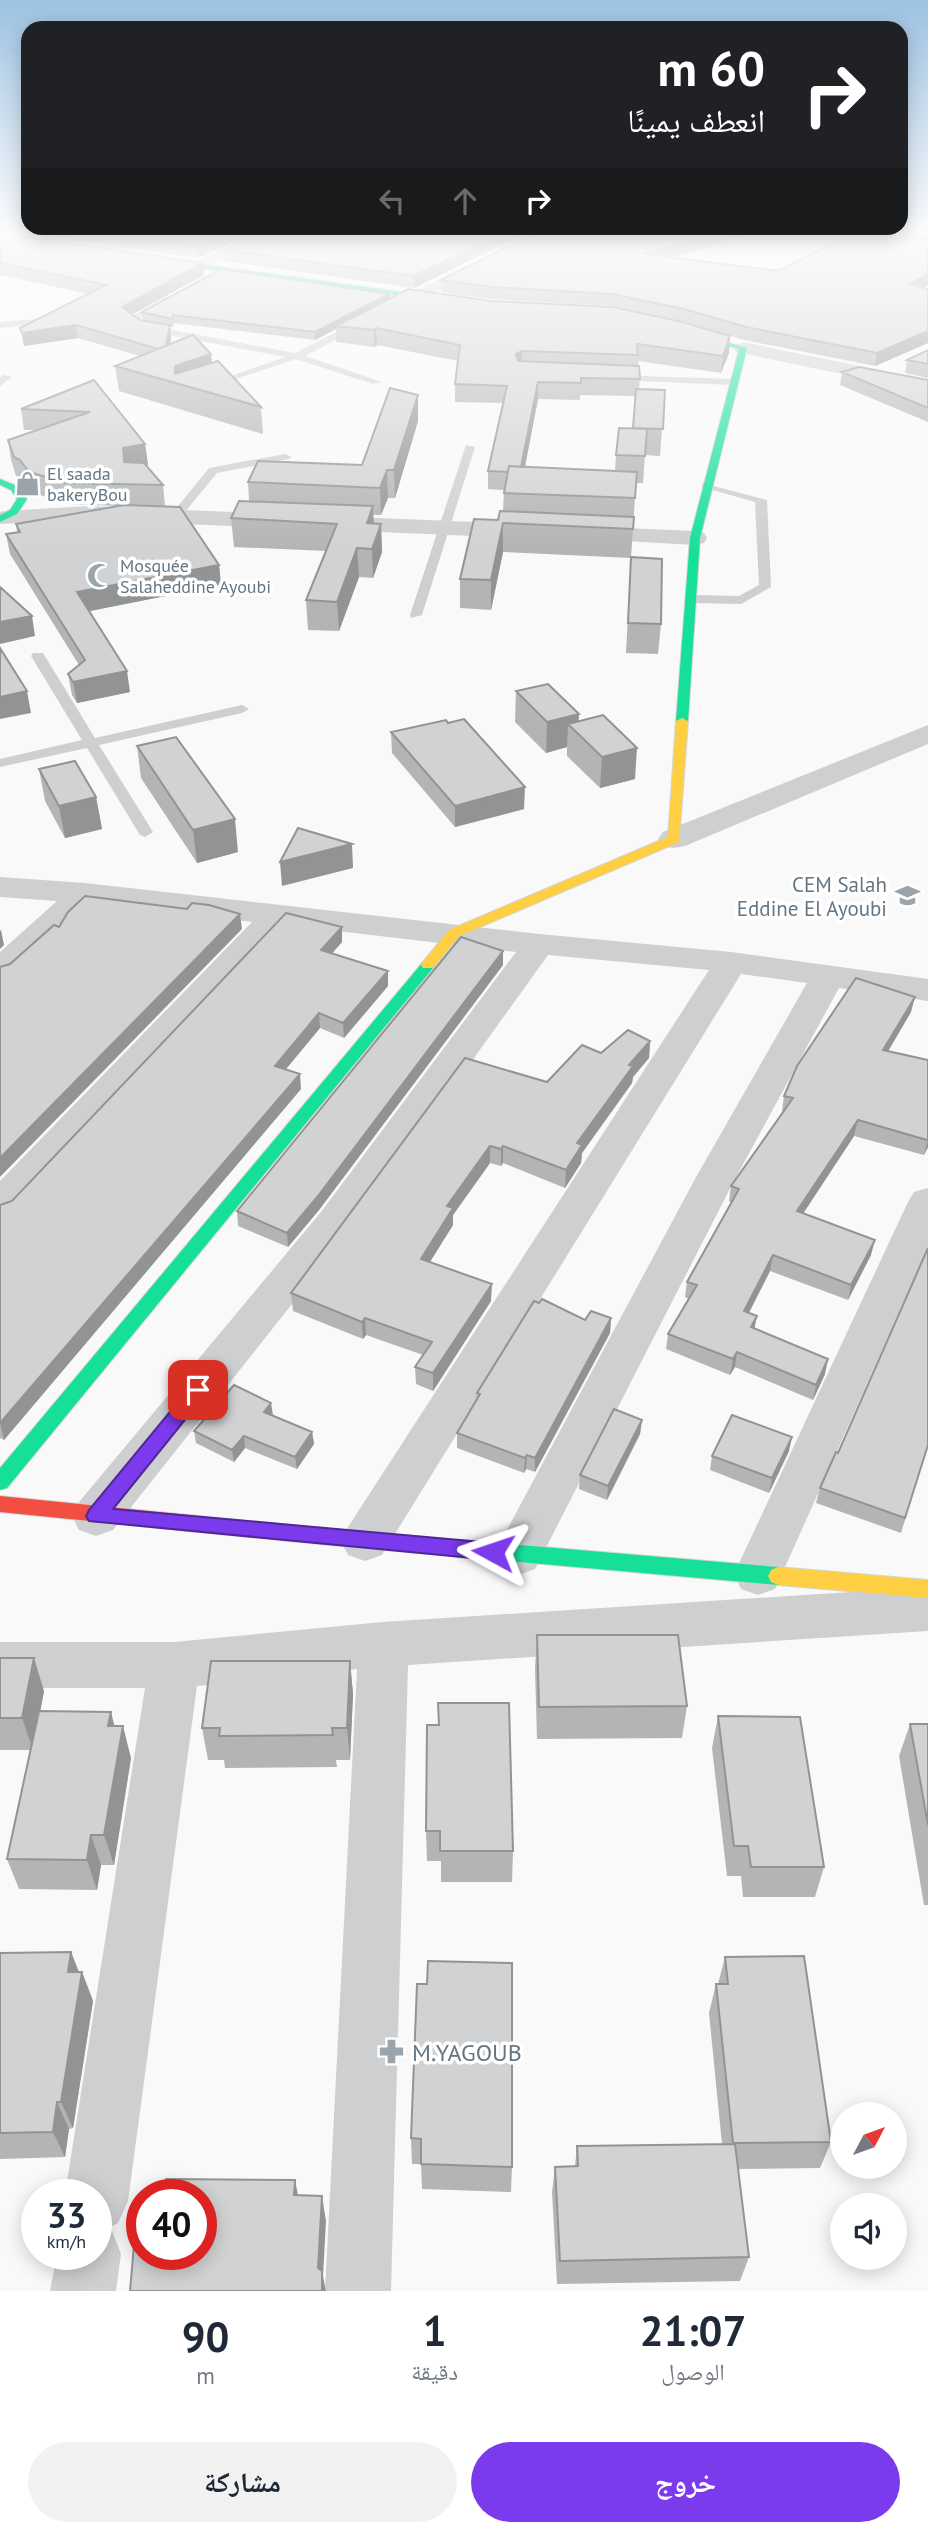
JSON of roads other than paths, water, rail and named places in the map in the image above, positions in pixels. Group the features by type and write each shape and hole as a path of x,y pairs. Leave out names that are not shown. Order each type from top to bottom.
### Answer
{"street":[{"path":"708,338 743,348 928,386"},
{"path":"674,839 695,538 706,485 743,348"},
{"path":"876,376 907,361"},
{"path":"10,487 89,513"},
{"path":"2,518 20,505 10,487"},
{"path":"2,518 89,513 695,538"},
{"path":"0,1482 454,933 928,734"},
{"path":"0,887 85,893 540,944 731,962 827,978 928,990"},
{"path":"0,970 85,893"},
{"path":"0,1205 278,914"},
{"path":"96,1516 335,1222 540,944"},
{"path":"365,1541 731,962"},
{"path":"518,1554 696,1215 827,978"},
{"path":"758,1574 928,1202"},
{"path":"0,1504 96,1516 365,1541 928,1589"},
{"path":"0,1665 174,1665 383,1644 928,1609"},
{"path":"358,2291 383,1644"},
{"path":"99,2179 174,1665"},
{"path":"83,2291 86,2270"}],"lane":[{"path":"201,338 296,356 377,382"},
{"path":"195,392 296,356 332,338"},
{"path":"600,377 734,382"},
{"path":"416,615 470,447"},
{"path":"176,516 213,470 285,457"},
{"path":"691,599 741,600 765,587 761,500 706,485"},
{"path":"38,656 145,832"},
{"path":"0,763 242,709"}],"place":[{"name":"El saada bakeryBou","path":"27,483"},
{"name":"Mosquée Salaheddine Ayoubi","path":"100,575"},
{"name":"CEM Salah Eddine El Ayoubi","path":"907,896"},
{"name":"M.YAGOUB","path":"392,2052"}]}
